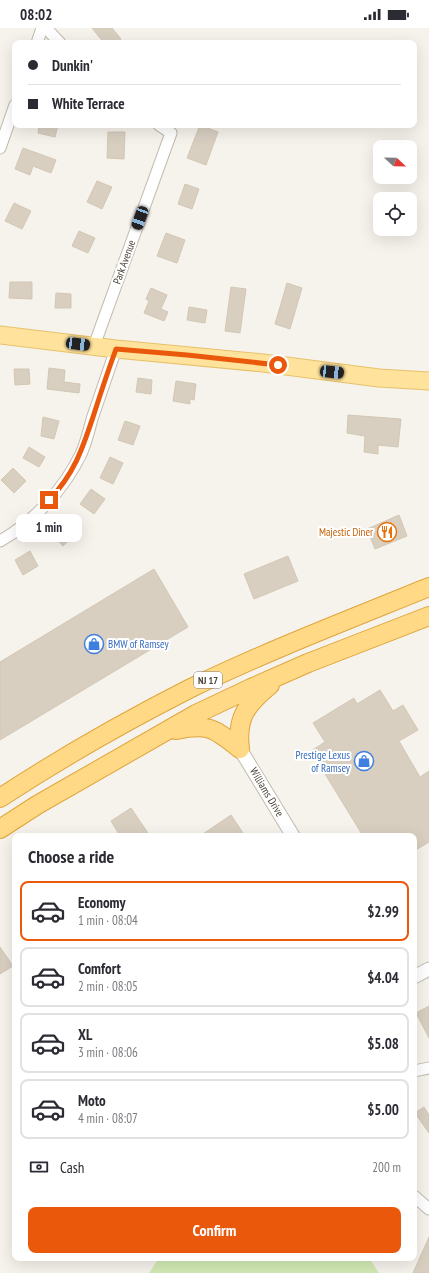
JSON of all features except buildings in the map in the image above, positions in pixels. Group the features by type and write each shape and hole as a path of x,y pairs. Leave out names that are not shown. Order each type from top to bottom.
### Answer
{"highway":[{"name":"NJ 17","path":"0,798 135,717 190,689 303,638 429,587"},
{"name":"NJ 17","path":"0,829 37,805 196,714 365,640 429,616"},
{"path":"240,749 238,735 239,727 247,708 263,690 280,676"},
{"path":"164,732 192,727 210,729 219,732 240,749"}],"main road":[{"path":"0,335 116,349 264,363 379,378 429,381"}],"street":[{"path":"38,40 42,28"},
{"path":"46,28 57,40"},
{"path":"0,148 12,114"},
{"name":"Park Avenue","path":"94,346 171,132 164,128"},
{"path":"0,541 26,523 57,492 68,476 81,453 116,349"},
{"name":"Williams Drive","path":"240,749 291,833"},
{"path":"417,975 429,969"},
{"path":"417,1070 429,1068"},
{"path":"417,1199 429,1209"}],"green space":[{"path":"157,1261 371,1261 379,1273 149,1273"}],"place":[{"name":"Majestic Diner","path":"387,532"},
{"name":"BMW of Ramsey","path":"94,644"},
{"name":"Prestige Lexus of Ramsey","path":"364,761"}],"route":[{"path":"49,500 57,492 68,476 81,453 116,349 278,365"}]}
